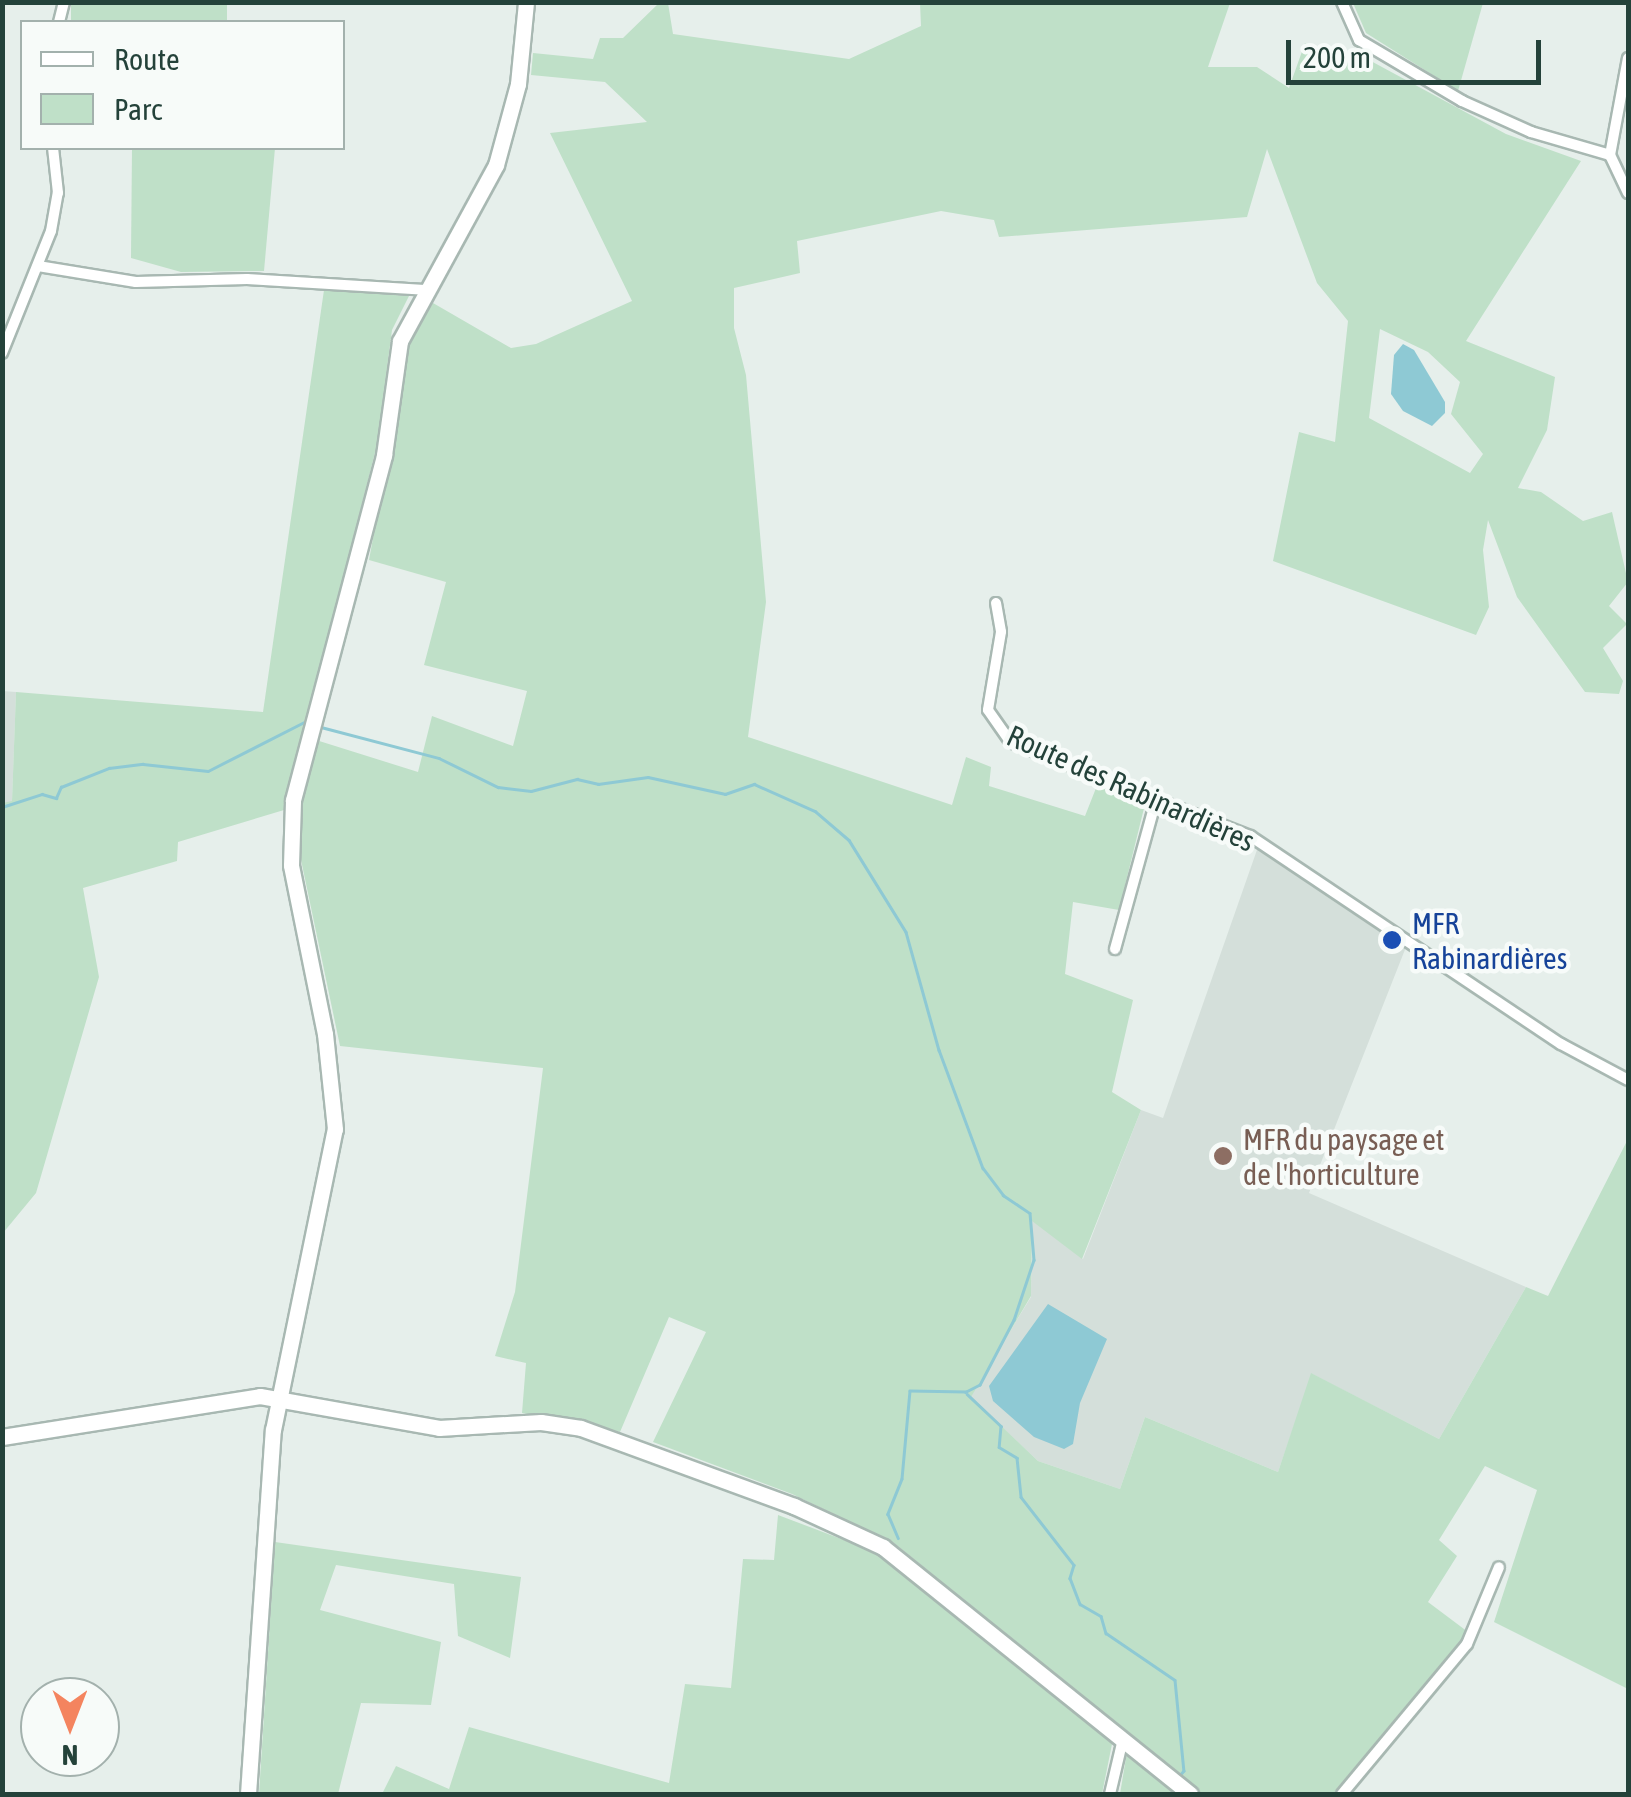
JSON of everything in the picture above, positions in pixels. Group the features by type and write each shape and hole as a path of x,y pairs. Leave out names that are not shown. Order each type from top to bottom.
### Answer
{"street":[{"path":"248,1794 279,1398 335,1128 326,1034 291,865 292,800 384,456 400,341 496,165 518,84 526,2"},
{"path":"1342,2 1359,40 1462,101 1545,138 1610,154"},
{"path":"1628,58 1610,154 1628,193"},
{"path":"2,352 56,212 53,150"},
{"path":"38,266 136,282 248,279 425,290"},
{"name":"Route des Rabinardières","path":"996,603 1001,632 988,700 996,729 1010,742 1250,836 1561,1044 1628,1080"},
{"path":"1115,949 1156,800"},
{"path":"2,1436 279,1398 440,1428 570,1426 794,1506 883,1548 1180,1786"},
{"path":"1342,1794 1467,1644 1500,1567"},
{"path":"1110,1794 1123,1739"}],"shaded area":[{"path":"2,691 16,692 12,802 3,803"},
{"name":"MFR du paysage et de l'horticulture","path":"1258,847 1406,947 1309,1193 1526,1287 1439,1439 1312,1374 1278,1472 1145,1417 1120,1489 1038,1461 970,1397 1031,1297 1032,1220 1083,1259 1141,1110 1163,1118"}],"green space":[{"path":"71,3 227,3 227,20 71,20"},
{"path":"659,3 668,3 673,34 849,59 921,26 920,3 1230,3 1208,67 1257,67 1289,88 1305,43 1369,60 1506,134 1581,161 1466,341 1555,377 1547,430 1518,488 1541,492 1583,521 1612,512 1628,582 1609,606 1627,624 1603,648 1623,681 1619,694 1585,692 1517,597 1488,520 1483,550 1489,607 1476,635 1273,561 1299,432 1335,442 1348,321 1317,283 1267,149 1247,217 999,237 994,220 941,211 797,241 800,273 734,288 734,328 746,375 766,602 748,737 952,805 966,757 991,767 989,786 1085,816 1098,783 1146,800 1119,910 1073,902 1065,974 1133,1000 1112,1092 1141,1110 1082,1259 1032,1221 1031,1296 971,1397 1038,1461 1120,1489 1145,1417 1278,1472 1311,1373 1439,1439 1526,1287 1548,1296 1628,1139 1628,1689 1494,1622 1537,1490 1485,1466 1439,1540 1457,1556 1428,1602 1468,1632 1333,1794 1200,1794 894,1543 792,1494 653,1442 706,1332 669,1317 620,1432 522,1413 526,1363 495,1356 515,1292 543,1068 340,1046 300,855 303,802 316,740 418,772 432,716 513,746 527,691 424,665 446,582 369,560 405,363 413,332 433,303 511,348 536,344 632,301 550,133 647,122 605,82 531,75 533,53 593,59 600,38 623,38","holes":["1380,329 1428,352 1460,382 1451,414 1483,454 1470,473 1369,418"]},
{"path":"1353,3 1483,3 1458,91 1366,33"},
{"path":"132,150 275,150 264,271 181,272 131,258"},
{"path":"324,290 409,296 392,330 377,445 284,810 178,842 177,861 83,888 99,977 36,1193 3,1233 2,803 12,801 16,692 263,712"},
{"path":"778,1515 881,1554 1113,1739 1102,1794 382,1794 396,1766 449,1789 469,1727 669,1783 685,1684 731,1688 743,1559 774,1560"},
{"path":"275,1542 521,1577 510,1658 458,1636 454,1584 336,1565 320,1610 441,1642 431,1705 361,1703 338,1794 259,1794"},
{"path":"1127,1752 1174,1794 1120,1794"}],"water":[{"path":"1403,344 1414,350 1445,402 1445,413 1432,426 1403,411 1391,394 1394,355"},
{"path":"1048,1304 1107,1339 1080,1403 1073,1444 1064,1449 1034,1437 993,1401 989,1386"}],"waterway":[{"path":"2,807 42,794 56,798 61,787 109,768 143,764 208,771 304,722"},
{"path":"321,727 439,758 498,787 531,791 577,779 598,784 648,777 725,794 754,784 815,811 849,840 906,932 939,1050 983,1168 1003,1195 1030,1213 1034,1260 1014,1320 980,1385 966,1392 910,1391 902,1479 888,1514 898,1538"},
{"path":"967,1394 1001,1426 999,1447 1017,1458 1021,1497 1074,1565 1070,1578 1080,1604 1101,1616 1106,1633 1175,1680 1184,1771 1178,1778"}],"place":[{"name":"MFR Rabinardières","path":"1392,940"},
{"name":"MFR du paysage et de l'horticulture","path":"1223,1156"}]}
